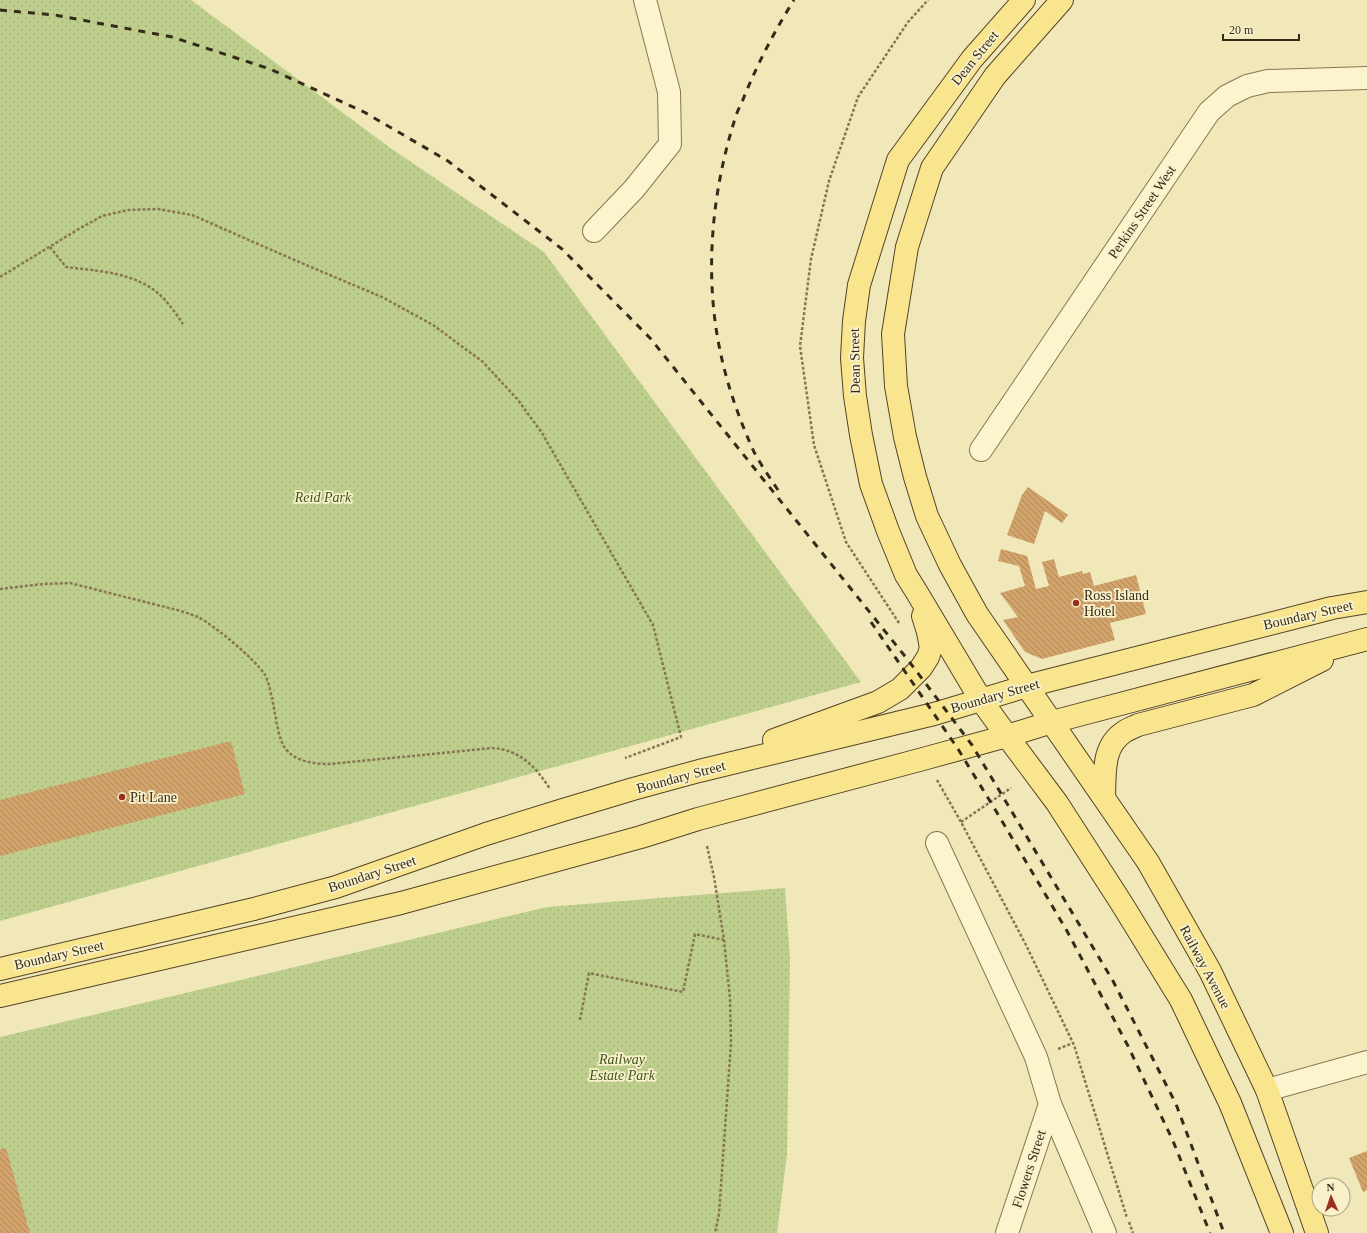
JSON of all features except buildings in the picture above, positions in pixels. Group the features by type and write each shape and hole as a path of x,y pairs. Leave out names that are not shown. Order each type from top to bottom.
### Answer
{"main road":[{"name":"Dean Street","path":"1007,736 982,700 906,575 871,484 854,396 852,358 854,321 859,285 898,160 972,59 1024,0"},
{"name":"Dean Street","path":"1052,722 977,614 950,565 927,516 905,438 896,386 893,334 907,247 932,168 995,76 1062,0"},
{"path":"668,780 878,702 900,688 921,668 928,657 931,648 916,591"},
{"name":"Boundary Street","path":"0,969 254,909 336,887 419,859 486,834 563,810 714,767 934,714 1027,686 1332,608 1367,602"},
{"path":"1104,797 1106,758 1115,740 1124,731 1138,725 1253,696 1365,640"},
{"name":"Boundary Street","path":"0,996 401,903 612,845 698,819 1007,736 1052,722 1365,640"},
{"name":"Railway Avenue","path":"1052,722 1148,862 1206,964 1267,1090 1317,1233"},
{"path":"1007,736 1057,803 1122,904 1181,1000 1230,1103 1282,1233"}],"street":[{"path":"594,231 634,189 670,144 669,92 645,0"},
{"name":"Perkins Street West","path":"981,450 1209,112 1227,96 1247,86 1268,81 1367,78"},
{"path":"937,843 1036,1057 1050,1104 1105,1233"},
{"path":"1267,1090 1367,1062"},
{"name":"Flowers Street","path":"1008,1233 1050,1104"}],"path":[{"path":"0,277 102,216 128,210 158,209 192,215 382,297 433,325 483,362 518,400 542,433 653,625 681,737 625,758"},
{"path":"50,247 66,267 118,274 141,282 160,294 183,324"},
{"path":"0,589 43,584 70,583 197,616 209,624 257,665 269,686 280,737 285,749 300,759 315,763 330,764 493,748 505,749 525,760 533,767 544,780 563,810"},
{"path":"923,759 961,822 1026,945 1074,1045 1124,1209 1133,1233"},
{"path":"961,822 1011,788"},
{"path":"707,846 714,877 724,940 730,999 731,1043 719,1214 715,1233"},
{"path":"580,1020 589,973 683,992 695,934 724,940"}],"green space":[{"name":"Reid Park","path":"0,0 191,0 389,147 544,252 861,682 0,921"},
{"name":"Railway Estate Park","path":"785,888 790,959 787,1154 777,1233 0,1233 0,1037 547,907"}],"railway":[{"path":"778,490 754,452 727,380 716,326 713,297 712,238 720,179 726,150 736,115 767,47 794,0"},
{"path":"0,10 55,15 172,37 270,69 364,112 448,161 562,249 650,338 908,660 972,745 1113,981 1176,1104 1224,1233"},
{"path":"871,622 958,749 1067,931 1128,1046 1173,1141 1210,1233"}],"place":[{"name":"Ross Island Hotel","path":"1076,603"},
{"name":"Pit Lane","path":"122,797"}]}
